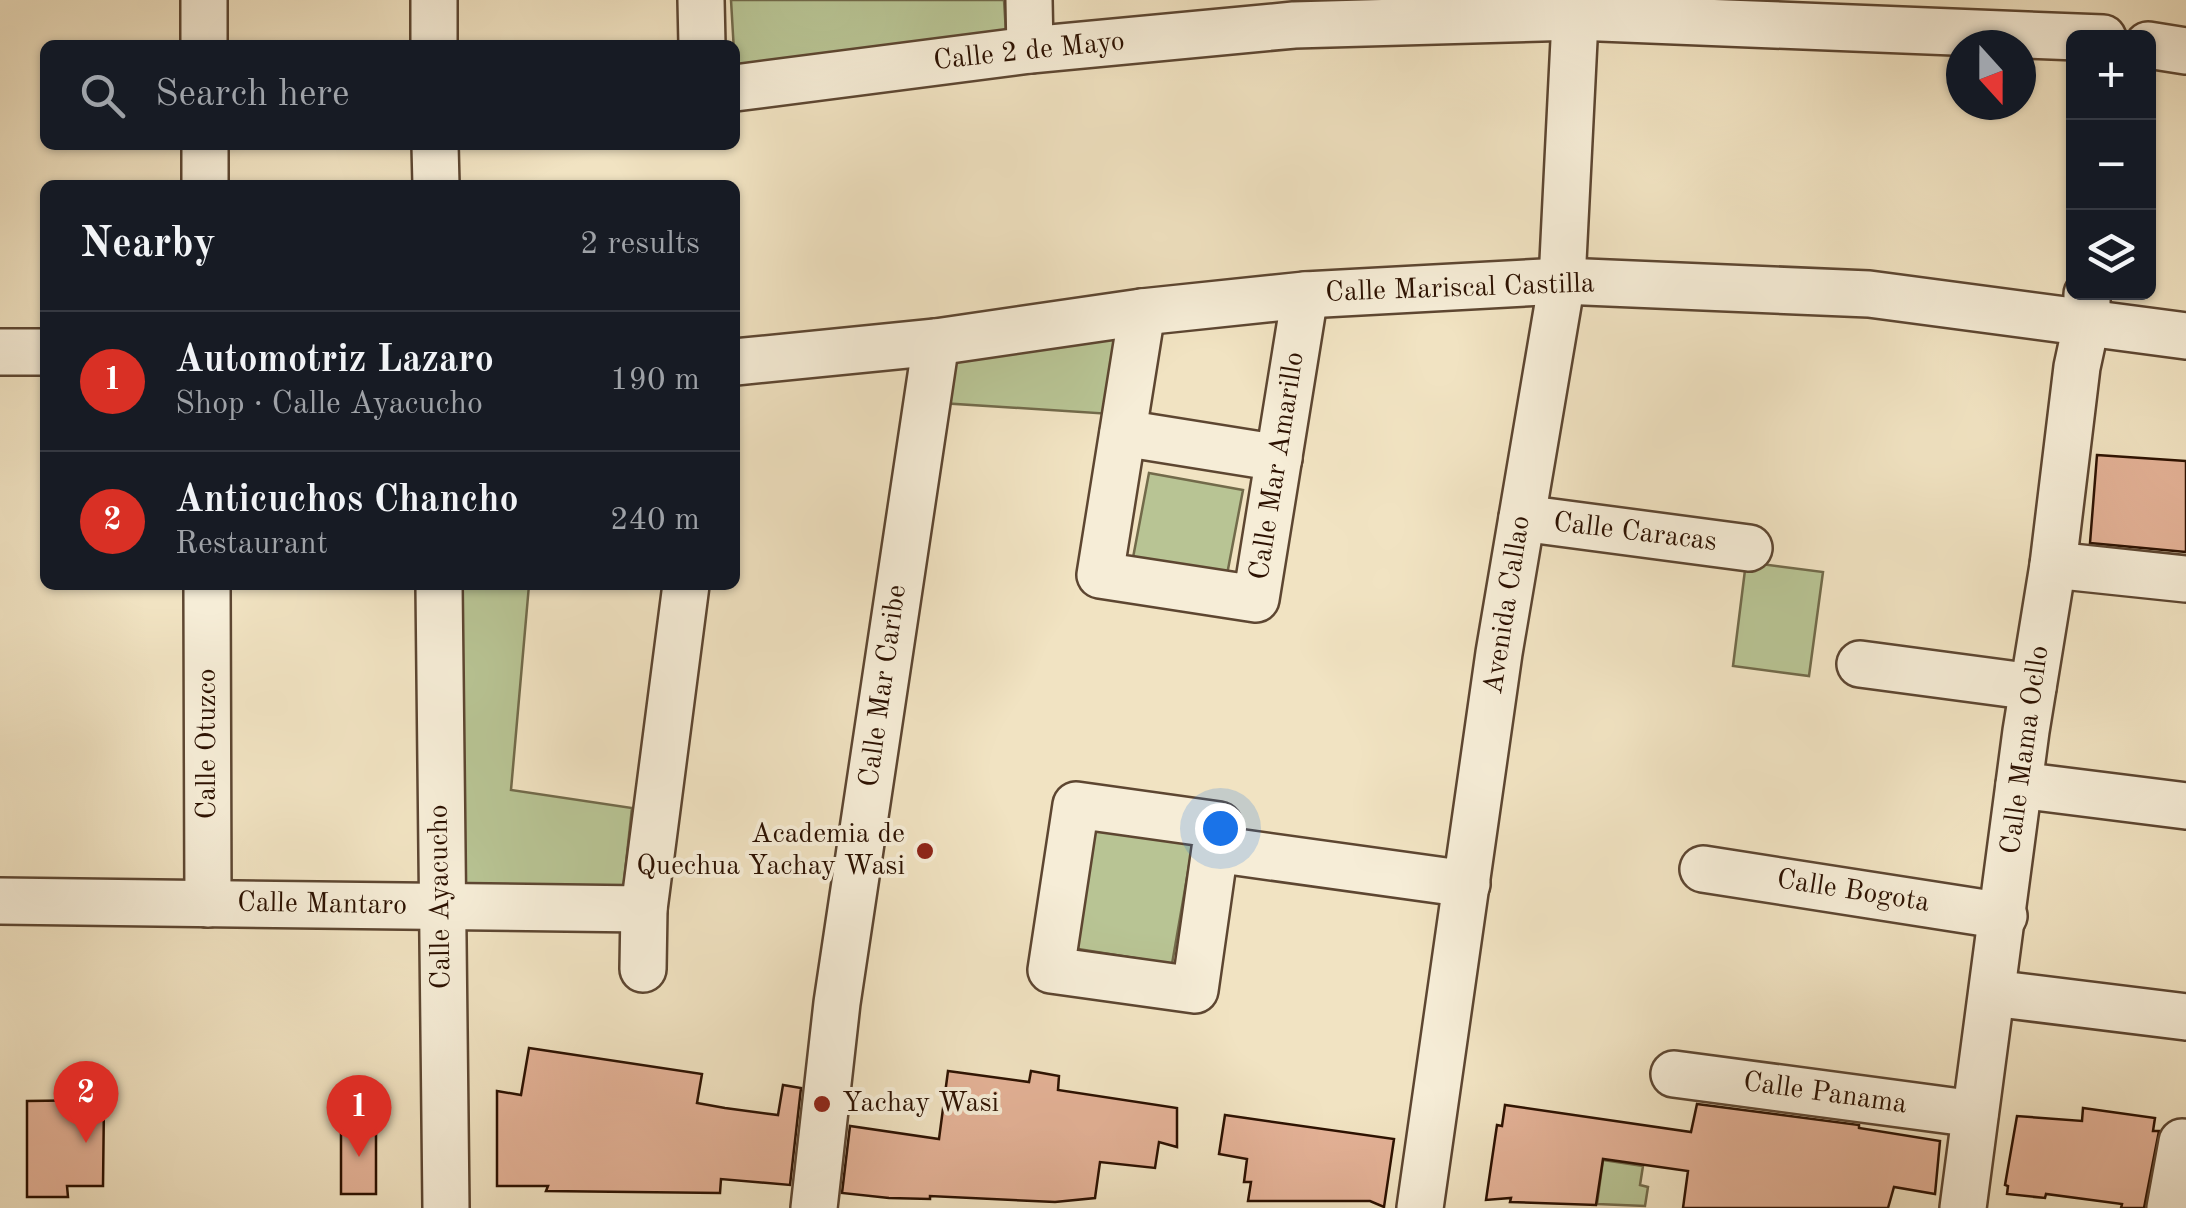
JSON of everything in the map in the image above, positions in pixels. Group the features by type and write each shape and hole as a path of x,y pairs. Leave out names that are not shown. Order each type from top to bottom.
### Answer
{"street":[{"path":"204,0 204,40"},
{"path":"434,0 434,40"},
{"path":"700,0 702,40"},
{"path":"1029,0 1030,50"},
{"name":"Calle 2 de Mayo","path":"740,87 1294,12 1576,9 2093,28"},
{"name":"Avenida Callao","path":"1420,1208 1522,518 1562,282 1576,9"},
{"path":"2156,46 2186,51"},
{"path":"205,150 205,180"},
{"path":"435,150 436,180"},
{"name":"Calle Mariscal Castilla","path":"740,362 936,342 1142,312 1305,296 1562,282 2087,307 2186,336"},
{"name":"Calle Mar Amarillo","path":"1123,433 1100,575 1256,599 1305,296"},
{"name":"Calle Mama Ocllo","path":"1963,1208 2087,307"},
{"path":"1142,312 1123,433 1279,458"},
{"name":"Calle Mar Caribe","path":"814,1208 837,1003 936,342"},
{"path":"0,352 40,352"},
{"name":"Calle Caracas","path":"1522,518 1748,548"},
{"path":"2053,565 2186,580"},
{"name":"Calle Otuzco","path":"207,590 208,904"},
{"name":"Calle Ayacucho","path":"439,590 446,1208"},
{"path":"643,968 644,909 685,590"},
{"path":"1860,664 2032,687"},
{"path":"2019,785 2186,806"},
{"path":"1076,804 1218,825 1216,849 1195,990 1051,970 1076,804"},
{"path":"1216,849 1467,884"},
{"name":"Calle Bogota","path":"1703,868 2004,916"},
{"name":"Calle Mantaro","path":"0,901 644,909"},
{"path":"1992,993 2186,1017"},
{"name":"Calle Panama","path":"1674,1074 1976,1114"},
{"path":"2170,1208 2182,1142"}],"green space":[{"path":"731,0 1004,0 1006,33 740,68 740,40 733,40"},
{"path":"1118,337 1111,414 941,403 955,362"},
{"path":"1149,473 1243,490 1226,580 1132,563"},
{"path":"1746,562 1823,572 1809,676 1733,666"},
{"path":"462,590 529,590 511,790 632,808 622,900 465,887"},
{"path":"1093,826 1193,843 1172,964 1072,948"},
{"path":"1603,1160 1643,1166 1640,1185 1648,1187 1645,1206 1597,1204"}],"building":[{"path":"2097,455 2186,461 2186,552 2090,543"},
{"path":"529,1048 702,1074 697,1103 725,1108 778,1115 783,1085 801,1088 790,1185 721,1179 720,1193 546,1191 548,1186 497,1186 497,1091 521,1095"},
{"path":"948,1071 1029,1082 1031,1071 1059,1076 1058,1090 1177,1108 1177,1147 1159,1142 1155,1168 1100,1162 1095,1198 1055,1202 889,1198 842,1193 850,1126 939,1139"},
{"path":"104,1100 103,1186 67,1186 68,1197 27,1197 27,1101"},
{"path":"1697,1104 1859,1125 1940,1141 1935,1194 1894,1187 1888,1208 1683,1208 1688,1171 1603,1159 1596,1205 1510,1202 1511,1198 1486,1200 1497,1125 1502,1126 1505,1105 1691,1132"},
{"path":"2083,1108 2155,1118 2153,1131 2159,1131 2144,1208 2121,1208 2122,1204 2046,1194 2045,1198 2007,1194 2005,1185 2017,1116 2082,1121"},
{"path":"1225,1115 1394,1139 1384,1207 1370,1201 1248,1201 1251,1182 1244,1182 1247,1159 1219,1154"},
{"path":"341,1121 376,1121 376,1194 341,1194"}],"place":[{"name":"Academia de Quechua Yachay Wasi","path":"925,851"},
{"name":"Yachay Wasi","path":"822,1104"},
{"name":"Anticuchos Chancho","path":"86,1143"},
{"name":"Automotriz Lazaro","path":"359,1157"}]}
